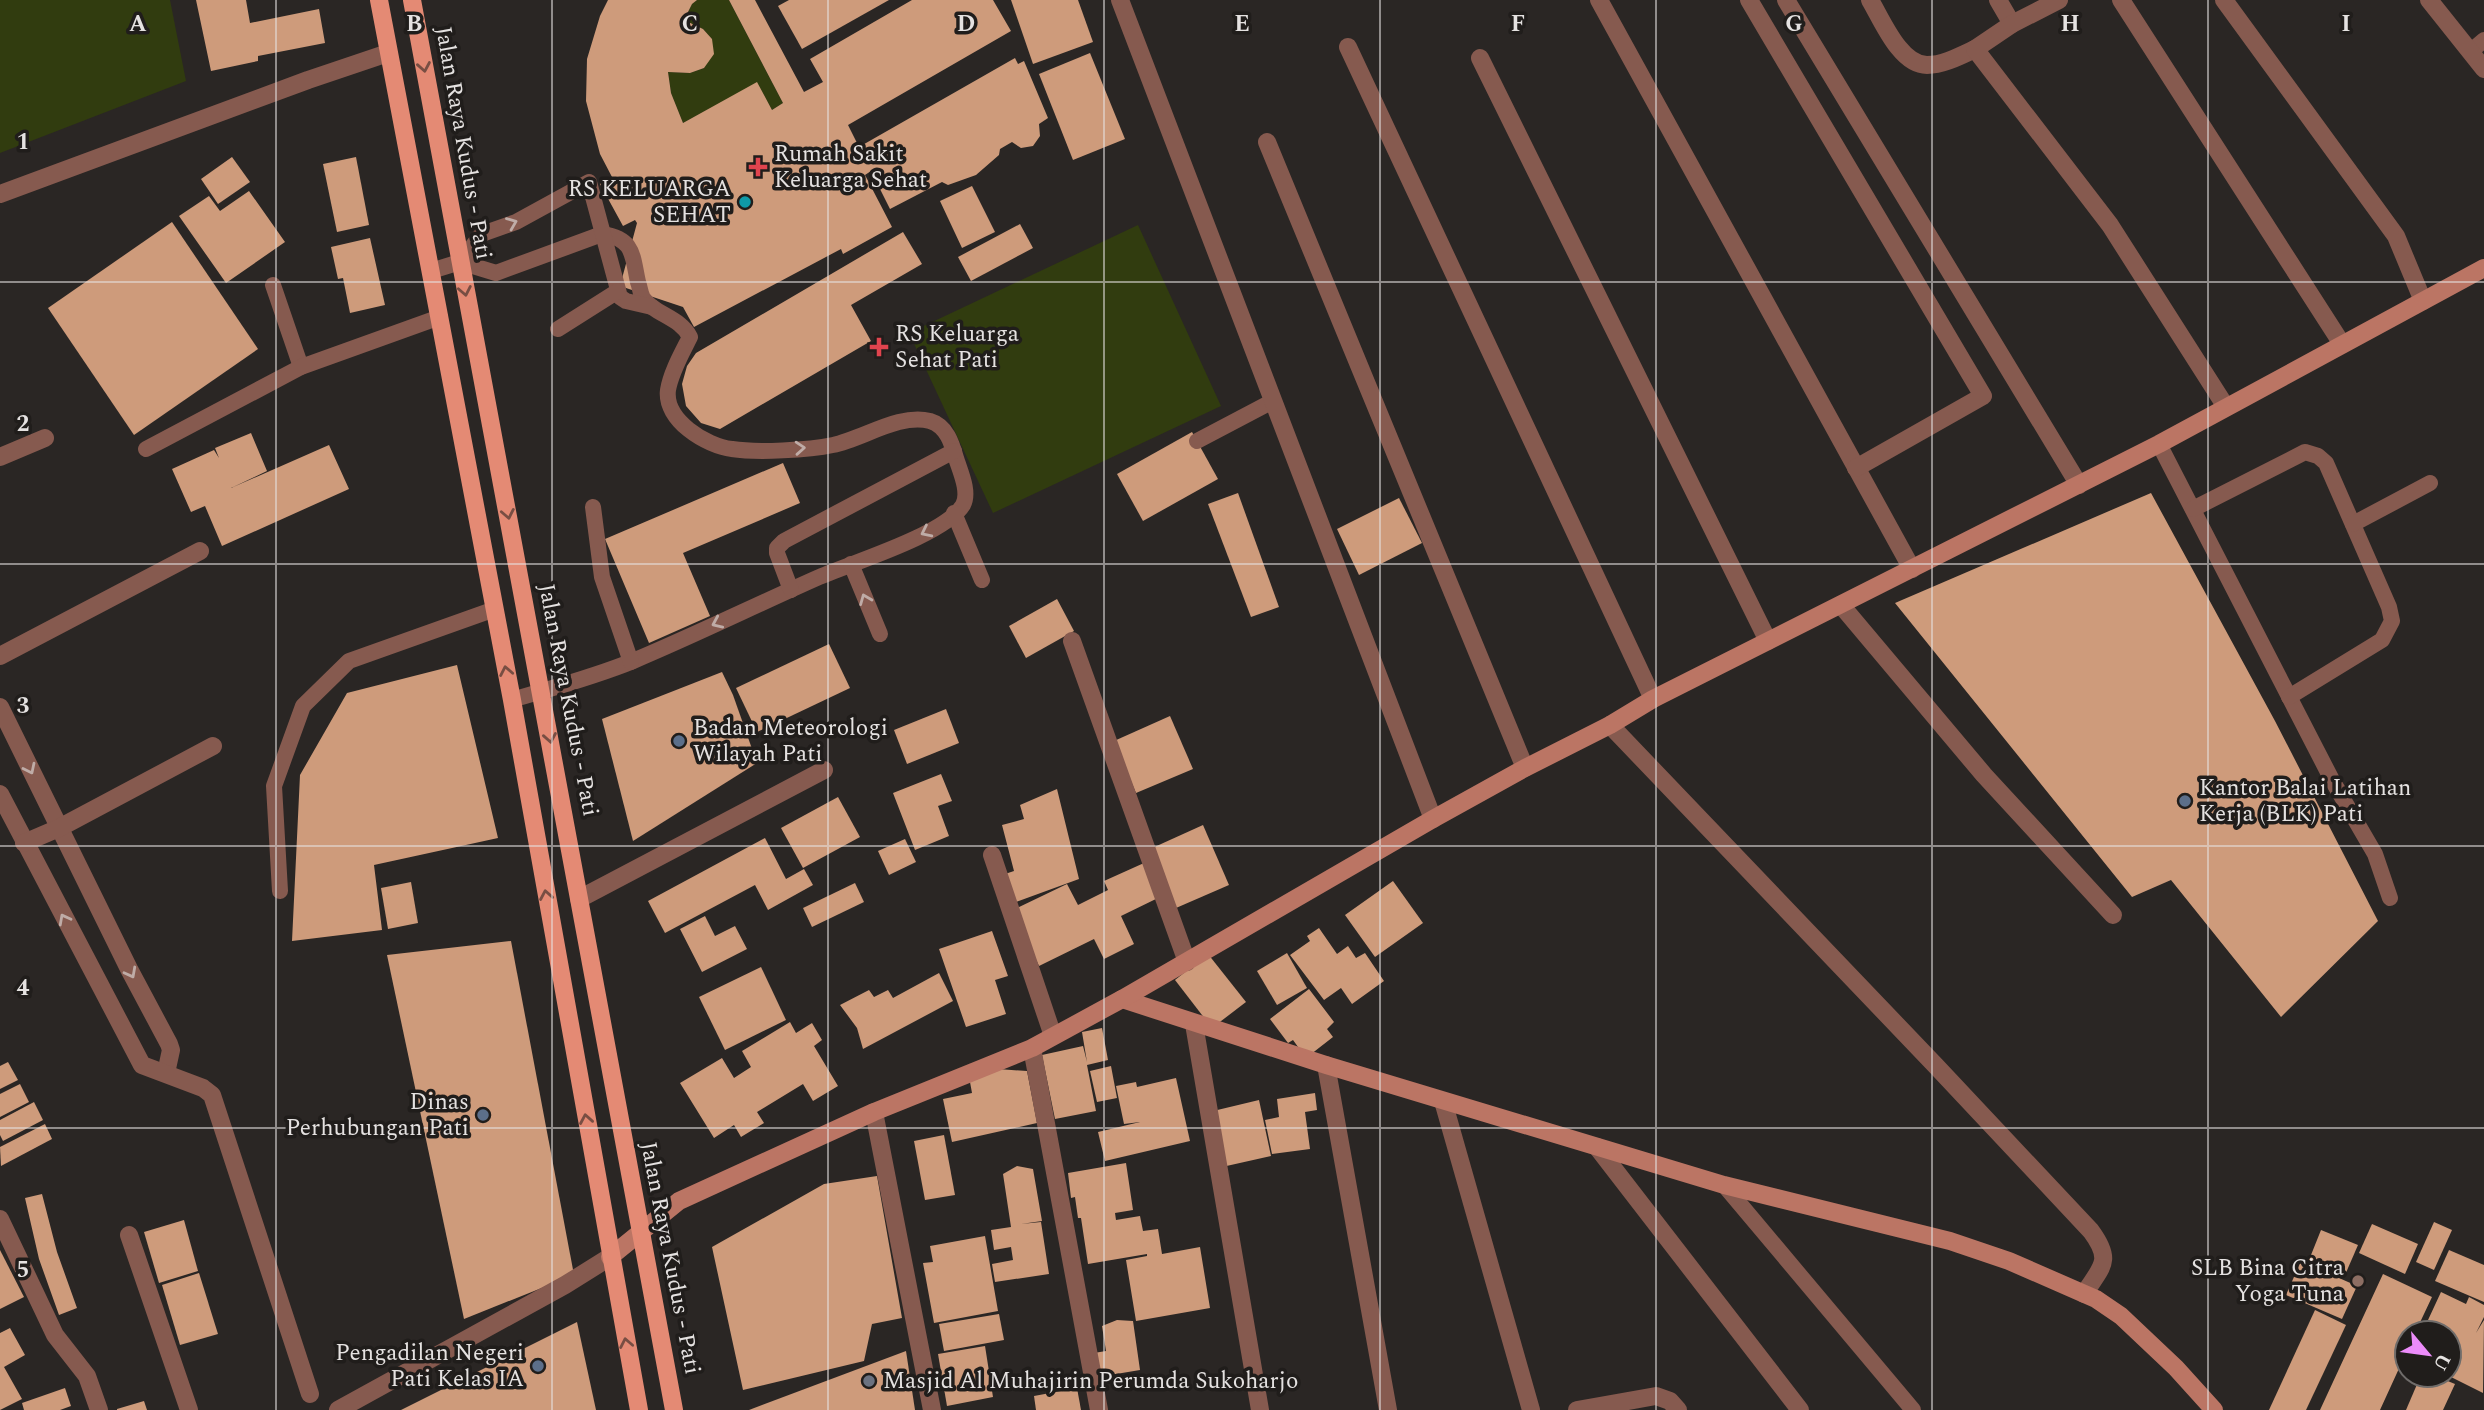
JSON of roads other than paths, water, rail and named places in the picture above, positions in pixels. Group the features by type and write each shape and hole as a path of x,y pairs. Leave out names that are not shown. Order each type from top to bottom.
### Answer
{"main road":[{"path":"379,0 512,700 639,1410"},
{"name":"Jalan Raya Kudus - Pati","path":"412,0 674,1410"}],"street":[{"path":"1120,0 1433,818"},
{"path":"1599,0 1912,569"},
{"path":"1749,0 1983,396 1856,468"},
{"path":"1786,0 2079,485"},
{"path":"1870,0 1898,50 1916,63 1926,65 1943,62 1975,50 2012,24 2059,0"},
{"path":"1998,0 2012,24"},
{"path":"2121,0 2342,344"},
{"path":"2224,0 2396,236 2423,301"},
{"path":"2429,0 2477,45 2484,69"},
{"path":"1348,47 1653,699"},
{"path":"1975,50 2110,225 2226,407"},
{"path":"0,194 308,79 388,53"},
{"path":"1480,58 1768,641"},
{"path":"1267,142 1525,768"},
{"path":"338,1410 565,1285 610,1256 679,1201 874,1112 1032,1048 1187,962 1433,818 1610,725 1653,699 2160,444 2484,268"},
{"path":"0,457 45,438"},
{"path":"0,656 200,551"},
{"path":"1841,605 1984,775 2113,915"},
{"path":"1072,641 1187,962"},
{"path":"0,708 169,1044 171,1050 166,1073"},
{"path":"1610,725 1927,1055 2091,1231 2105,1256 2084,1294"},
{"path":"24,843 59,828 213,746"},
{"path":"579,899 824,770"},
{"path":"0,794 142,1065 212,1094 310,1394"},
{"path":"992,855 1053,1036"},
{"path":"1122,999 1326,1065 1724,1185 1950,1241 2009,1261 2084,1294 2121,1316 2176,1368 2214,1410"},
{"path":"1194,1024 1260,1410"},
{"path":"1032,1048 1099,1410"},
{"path":"1326,1065 1388,1410"},
{"path":"1443,1101 1531,1410"},
{"path":"874,1112 932,1410"},
{"path":"1597,1147 1800,1410"},
{"path":"0,1219 55,1335 87,1376 99,1410"},
{"path":"129,1235 189,1410"},
{"path":"1577,1410 1656,1396 1670,1401 1678,1410"}],"lane":[{"path":"460,262 482,234 516,222 589,182 620,297 626,301 652,306"},
{"path":"431,271 460,262 496,273 602,234 618,236 626,242 631,251 642,296 685,328 690,337 668,391 670,410 683,426 731,449 787,449 835,445 898,423 927,420 946,433 965,490 963,504 938,526 631,662 512,700"},
{"path":"273,285 301,367"},
{"path":"558,329 618,291"},
{"path":"146,449 301,367 440,317"},
{"path":"1197,441 1273,401"},
{"path":"2160,444 2332,780 2375,854 2390,898"},
{"path":"791,590 777,553 777,548 784,541 954,451"},
{"path":"2193,509 2305,452 2318,456 2326,463 2389,607 2392,621 2382,640 2289,697"},
{"path":"2353,524 2430,482"},
{"path":"593,507 602,577 631,662"},
{"path":"954,513 982,580"},
{"path":"851,564 880,634"},
{"path":"280,891 274,786 303,706 349,661 495,609"},
{"path":"1724,1185 1913,1410"}],"place":[{"name":"Rumah Sakit Keluarga Sehat","path":"758,167"},
{"name":"RS KELUARGA SEHAT","path":"745,202"},
{"name":"RS Keluarga Sehat Pati","path":"879,347"},
{"name":"Badan Meteorologi Wilayah Pati","path":"679,741"},
{"name":"Kantor Balai Latihan Kerja (BLK) Pati","path":"2185,801"},
{"name":"Dinas Perhubungan Pati","path":"483,1115"},
{"name":"SLB Bina Citra Yoga Tuna","path":"2358,1281"},
{"name":"Pengadilan Negeri Pati Kelas IA","path":"538,1366"},
{"name":"Masjid Al Muhajirin Perumda Sukoharjo","path":"869,1381"}]}
